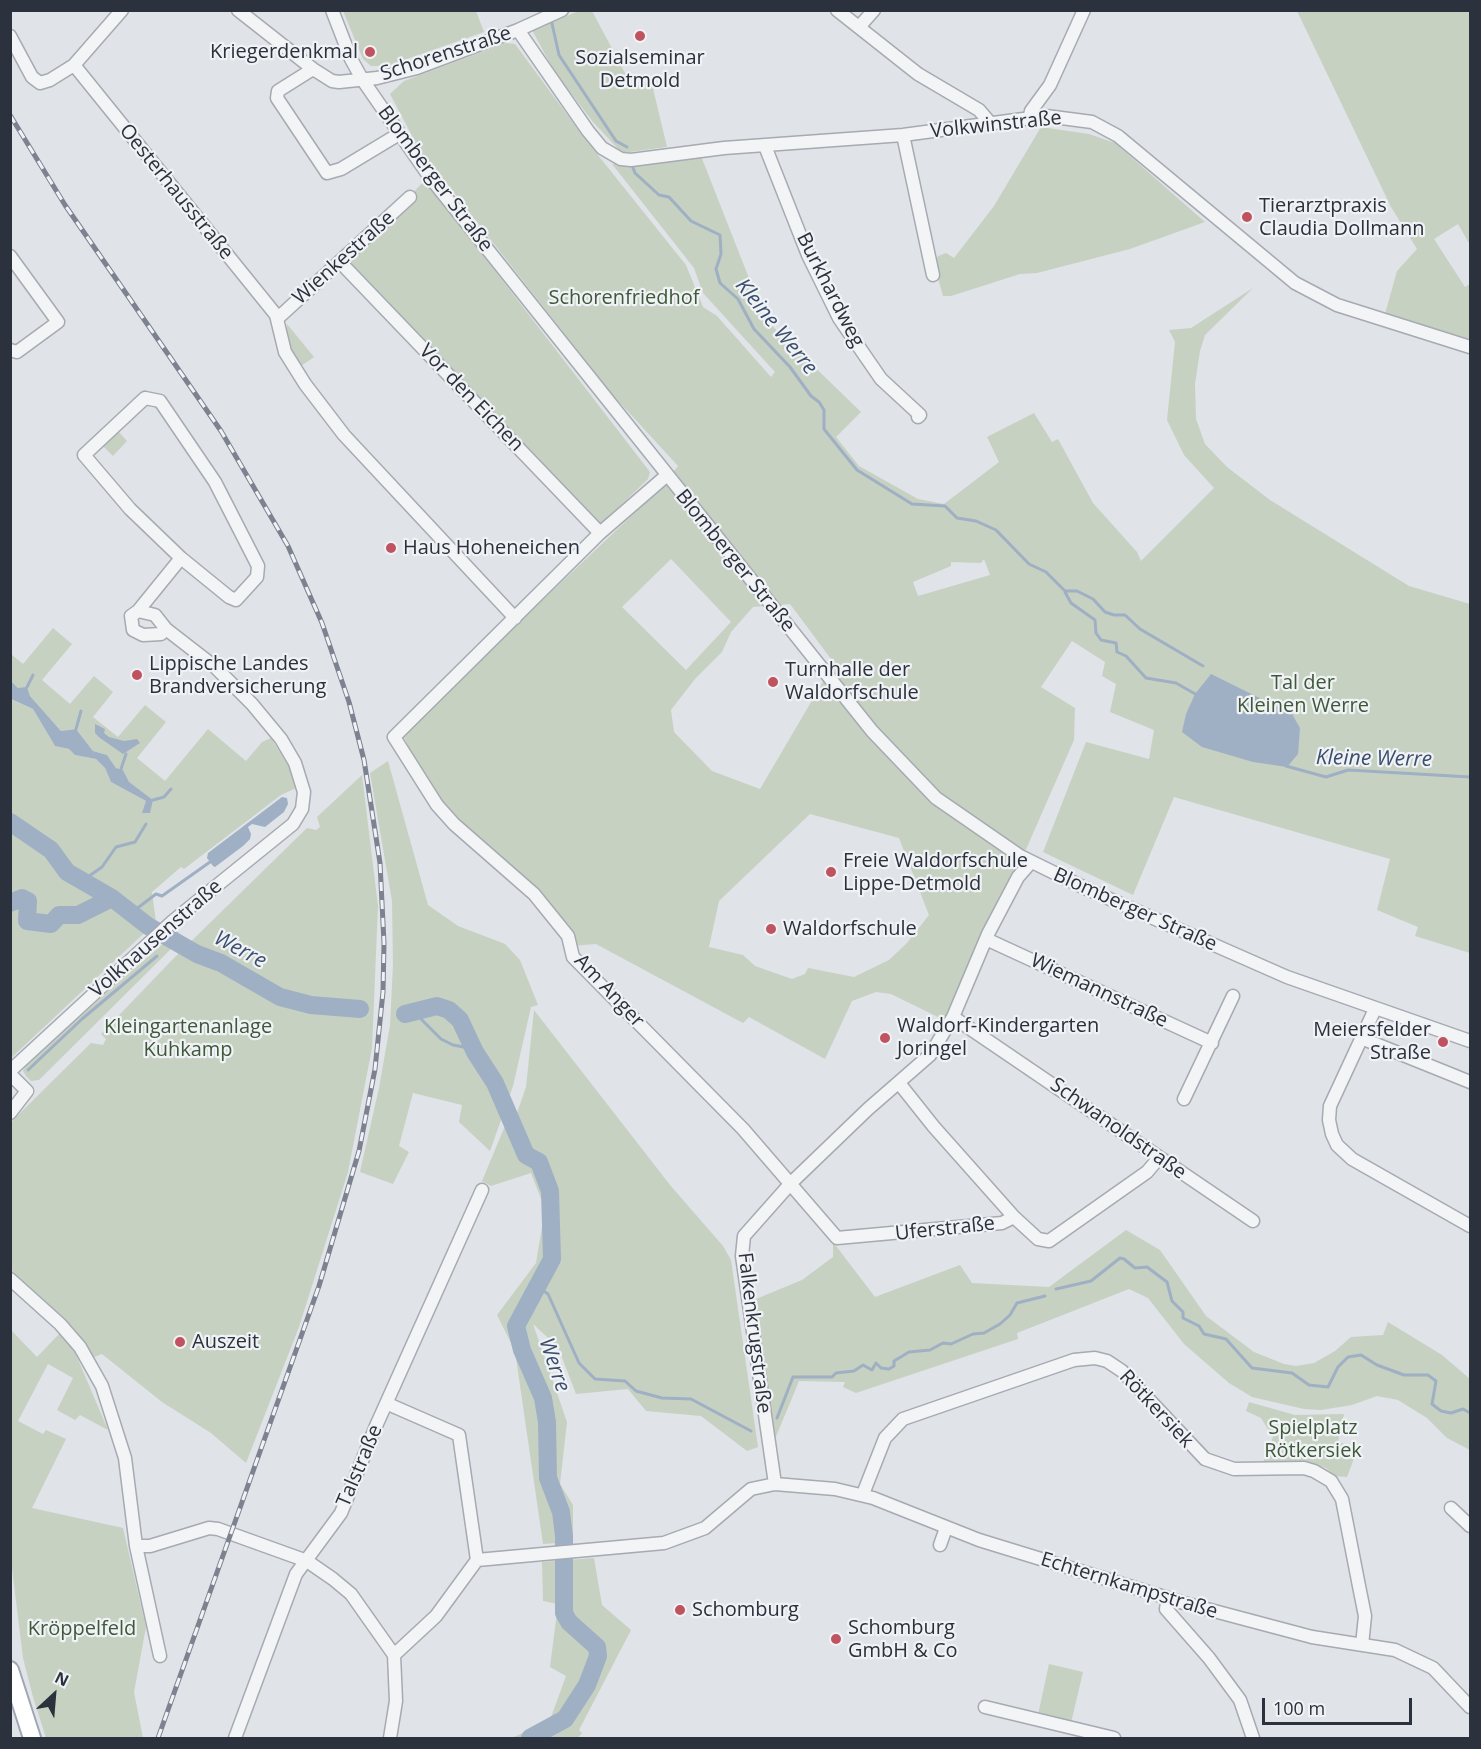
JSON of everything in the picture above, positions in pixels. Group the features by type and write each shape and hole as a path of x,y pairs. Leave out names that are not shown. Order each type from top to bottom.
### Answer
{"main road":[{"path":"10,1670 32,1738"}],"street":[{"path":"10,36 32,77 40,83 50,80 74,65 122,10"},
{"name":"Schorenstraße","path":"238,10 313,69 332,81 377,78 417,68 553,15"},
{"name":"Blomberger Straße","path":"332,10 351,59 362,79 429,176 666,476 872,731 898,760 953,811 1031,862 1211,945 1287,977 1470,1041"},
{"path":"837,10 918,74 979,110 987,116 991,124"},
{"path":"859,27 874,10"},
{"path":"1029,119 1034,106 1050,85 1084,10"},
{"name":"Volkwinstraße","path":"518,30 588,131 611,154 631,160 724,148 903,135 1029,119 1062,117 1092,122 1106,129 1175,182 1295,283 1337,305 1470,347"},
{"name":"Oesterhausstraße","path":"74,65 278,318"},
{"path":"313,69 278,91 277,98 327,173 341,169 399,134"},
{"path":"903,135 933,275"},
{"name":"Burkhardweg","path":"765,146 808,255 839,318 881,379 920,415 918,417"},
{"name":"Wienkestraße","path":"278,318 341,263 410,197"},
{"path":"10,256 58,322 17,352 10,350"},
{"name":"Vor den Eichen","path":"341,263 600,533"},
{"path":"278,318 280,342 285,352 305,384 344,435 515,618 600,533 666,476"},
{"path":"145,398 160,401 215,482 258,566 256,577 236,600 229,597 181,558 130,508 84,455 145,398"},
{"path":"138,611 155,615 166,629 161,634 142,635 133,630 131,616 138,611 181,558"},
{"name":"Am Anger","path":"515,618 394,737 420,781 454,824 534,894 568,936 573,957 743,1129 791,1183"},
{"name":"Volkhausenstraße","path":"10,1073 140,949 285,831 302,809 304,792 300,774 281,739 252,704 215,667 166,629"},
{"name":"Falkenkrugstraße","path":"775,1484 742,1247 747,1230 791,1183 868,1109 930,1055 953,1017 986,939 1018,877 1031,862"},
{"name":"Wiemannstraße","path":"986,939 1212,1043"},
{"path":"1184,1099 1233,996"},
{"path":"1375,1009 1329,1112 1332,1134 1337,1145 1352,1159 1470,1226"},
{"name":"Schwanoldstraße","path":"953,1017 1087,1107 1158,1159 1253,1221"},
{"path":"1361,1038 1470,1082"},
{"path":"10,1073 27,1091 10,1113"},
{"path":"899,1083 934,1127 1014,1217"},
{"name":"Uferstraße","path":"791,1183 833,1235 840,1239 1002,1223 1014,1217 1038,1239 1049,1241 1140,1177 1158,1159"},
{"name":"Talstraße","path":"235,1738 296,1574 341,1512 376,1426 388,1404 482,1190"},
{"path":"10,1279 60,1324 80,1347 102,1386 125,1458 136,1546 160,1656"},
{"name":"Rötkersiek","path":"863,1494 885,1438 903,1419 1074,1360 1095,1358 1107,1361 1122,1371 1205,1459 1234,1469 1304,1468 1325,1476 1332,1483 1342,1499 1365,1616 1362,1645"},
{"path":"388,1404 459,1435 477,1560 435,1616 394,1655"},
{"path":"477,1560 652,1545 680,1539 705,1528 751,1489 775,1484"},
{"name":"Echternkampstraße","path":"775,1484 822,1487 863,1494 946,1528 1168,1598 1312,1638 1395,1650 1420,1661 1446,1679 1470,1707"},
{"path":"1450,1508 1470,1526"},
{"path":"136,1546 150,1546 209,1528 218,1529 307,1561 351,1594 394,1655 396,1701 390,1738"},
{"path":"940,1545 946,1528"},
{"path":"1168,1598 1166,1609 1209,1658 1240,1700 1253,1738"},
{"path":"985,1707 1114,1738"}],"green space":[{"path":"343,11 476,11 484,32 387,66 371,66 363,59"},
{"path":"579,11 592,11 633,88 651,80 667,147 622,153 593,122 554,71 532,30"},
{"path":"1297,11 1470,11 1470,245 1458,224 1434,239 1465,287 1470,284 1470,339 1385,314 1397,271 1417,249 1391,207"},
{"path":"506,43 515,44 585,139 686,265 703,307 717,316 771,377 775,372 703,293 694,268 612,164 701,156 765,319 861,412 836,437 859,466 918,499 944,504 999,462 987,437 1034,413 1052,442 1058,439 1093,503 1137,552 1141,561 1214,488 1184,455 1167,420 1175,342 1169,330 1191,328 1253,288 1205,335 1200,351 1195,384 1196,419 1205,444 1227,467 1270,500 1409,586 1470,604 1470,953 1415,936 1418,927 1377,910 1390,859 1174,797 1133,895 1043,852 1086,742 1149,759 1154,730 1110,712 1116,684 1102,676 1105,662 1072,641 1041,687 1075,708 1074,740 1020,863 944,1020 891,994 876,992 852,1001 825,1059 749,1017 743,1023 596,944 570,946 560,916 542,896 456,821 424,779 402,733 661,488 678,466 611,393 418,147 390,94 404,81","holes":["671,559 731,622 686,670 622,607","984,559 990,575 918,596 913,582 951,566 951,562 981,563","790,604 834,663 760,789 712,771 674,732 671,710 695,679 722,652 731,632 753,607","810,814 899,838 929,915 907,943 889,960 854,977 808,968 805,974 792,979 755,966 743,955 709,947 719,901"]},
{"path":"1041,127 1089,134 1115,143 1205,222 1130,249 1037,273 1020,274 951,296 943,296 934,264 938,256 946,253 954,258 994,206"},
{"path":"425,180 650,472 648,479 600,525 347,263"},
{"path":"287,324 314,357 301,366 287,337"},
{"path":"118,431 127,441 113,456 102,445"},
{"path":"53,628 72,644 42,680 70,704 94,676 113,692 93,717 118,737 145,705 166,722 137,758 165,781 208,729 246,761 262,742 271,738 290,769 296,788 281,795 184,869 181,867 152,892 156,922 11,1058 11,829 14,832 28,833 11,816 10,699 33,709 55,746 69,749 75,755 96,759 105,768 111,782 146,801 149,807 153,800 128,782 123,770 116,768 107,755 93,751 76,729 61,731 30,696 27,688 18,688 11,681 11,654 23,664"},
{"path":"388,761 428,905 458,926 505,944 520,960 538,1005 531,1007 513,1086 490,1151 459,1122 462,1105 413,1093 399,1146 409,1152 393,1184 360,1172 379,1088 390,1025 393,965 392,901 370,773"},
{"name":"Kleingartenanlage Kuhkamp","path":"362,775 378,906 372,1048 348,1172 299,1327 246,1463 211,1433 162,1402 102,1354 94,1357 83,1341 11,1270 10,1123 91,1043 103,1045 106,1039 101,1034 173,959 307,828 316,830 320,827 317,817"},
{"path":"177,931 183,937 39,1080 31,1081 26,1076 23,1071 27,1063"},
{"path":"534,1010 670,1185 723,1246 731,1260 758,1447 747,1451 701,1416 646,1411 628,1389 576,1394 558,1347 533,1324 567,1422 560,1484 573,1505 573,1542 543,1544 515,1351 497,1315 536,1263 545,1209 531,1173 491,1186 482,1181 507,1121 523,1164 523,1145 515,1119 526,1087"},
{"path":"1126,1230 1160,1250 1206,1316 1254,1352 1284,1364 1296,1366 1314,1363 1335,1351 1351,1337 1383,1335 1388,1322 1442,1355 1470,1379 1470,1450 1447,1438 1427,1418 1398,1400 1377,1396 1352,1405 1321,1410 1304,1409 1252,1397 1229,1383 1184,1344 1148,1298 1129,1289 1017,1333 1018,1339 856,1393 843,1387 845,1382 799,1381 775,1439 756,1299 802,1280 833,1257 833,1242 875,1297 960,1265 972,1283 1049,1287"},
{"name":"Kröppelfeld","path":"10,1329 37,1357 59,1334 67,1342 74,1350 108,1430 80,1415 75,1420 57,1410 73,1378 48,1364 18,1421 43,1434 46,1430 66,1439 32,1508 123,1528 146,1627 134,1692 143,1738 46,1738 23,1658 11,1560"},
{"name":"Spielplatz Rötkersiek","path":"1249,1402 1295,1415 1344,1414 1338,1442 1358,1448 1347,1477 1334,1476 1326,1468 1313,1464 1263,1463 1273,1437 1261,1418 1246,1411"},
{"path":"594,1558 602,1605 631,1630 579,1730 582,1733 578,1738 512,1738 550,1720 566,1676 550,1667 558,1604 543,1601 542,1562"},
{"path":"1049,1664 1083,1672 1071,1723 1038,1715"}],"water":[{"path":"1211,674 1292,714 1300,728 1298,754 1287,767 1253,762 1202,747 1182,732 1186,714 1195,694"},
{"path":"11,681 18,688 27,687 30,696 61,731 76,729 93,751 107,755 116,768 123,770 129,782 153,800 150,813 142,813 146,801 111,782 105,768 96,759 75,755 69,749 55,746 33,709 11,699"},
{"path":"95,724 105,729 104,733 109,737 124,741 137,739 140,743 123,754 95,733"},
{"path":"282,797 287,798 288,804 284,812 265,827 252,824 248,827 251,834 250,839 215,867 213,866 207,858 208,853"}],"waterway":[{"name":"Kleine Werre","path":"551,19 559,55 616,141 627,147"},
{"name":"Kleine Werre","path":"632,165 635,173 659,195 669,197 691,221 720,235 721,254 716,269 720,283 738,299 754,329 790,367 811,396 819,402 824,410 824,429 857,470 912,504 945,506 957,518 976,521 996,530 1029,564 1046,572 1065,591 1077,591 1093,599 1105,612 1125,615 1140,629 1203,666"},
{"name":"Kleine Werre","path":"1065,592 1071,603 1095,620 1096,633 1101,640 1116,643 1117,652 1126,656 1146,678 1176,683 1197,695"},
{"path":"27,687 33,675"},
{"path":"76,729 81,711"},
{"path":"121,769 126,754"},
{"name":"Kleine Werre","path":"1286,766 1326,777 1348,770 1470,777"},
{"path":"153,800 164,797 171,789"},
{"name":"Werre","path":"10,822 51,850 67,872 112,898 148,926 197,954 221,963 280,997 311,1005 360,1009"},
{"path":"82,881 102,867 116,847 135,842 146,824"},
{"path":"131,913 156,894 162,896 210,862"},
{"name":"Werre","path":"10,903 22,898 28,901 27,921 51,924 59,915 78,915 112,898"},
{"path":"28,1070 82,1019 157,956"},
{"name":"Werre","path":"405,1014 437,1006 449,1010 460,1020 475,1052 495,1083 526,1155 539,1162 550,1191 552,1259 516,1326 522,1350 543,1398 547,1422 548,1478 561,1512 564,1536 564,1613 569,1622 597,1647 598,1656 587,1685 565,1719 530,1738"},
{"path":"415,1013 441,1039 453,1045 474,1049"},
{"path":"1056,1289 1091,1281 1120,1258 1124,1259 1135,1268 1147,1267 1167,1282 1172,1301 1183,1312 1183,1318 1199,1326 1204,1334 1226,1339 1252,1368 1292,1373 1309,1385 1328,1387 1338,1367 1348,1357 1361,1355 1377,1365 1404,1375 1428,1375 1436,1381 1432,1404 1441,1411 1451,1413 1463,1409 1470,1413"},
{"path":"538,1287 548,1294 579,1363 595,1379 625,1381 636,1391 662,1398 691,1399 751,1431"},
{"path":"777,1418 793,1377 832,1377 836,1373 854,1371 863,1365 872,1370 876,1363 881,1368 889,1369 894,1366 894,1361 909,1352 930,1350 943,1343 951,1344 973,1334 984,1333 1010,1315 1017,1303 1045,1296"}],"railway":[{"path":"10,115 65,205 221,431 288,546 322,623 349,702 364,760 380,863 384,943 383,992 375,1069 359,1151 319,1286 158,1738"}],"place":[{"name":"Sozialseminar Detmold","path":"640,36"},
{"name":"Kriegerdenkmal","path":"370,52"},
{"name":"Tierarztpraxis Claudia Dollmann","path":"1247,217"},
{"name":"Haus Hoheneichen","path":"391,548"},
{"name":"Lippische Landes Brandversicherung","path":"137,675"},
{"name":"Turnhalle der Waldorfschule","path":"773,682"},
{"name":"Freie Waldorfschule Lippe-Detmold","path":"831,872"},
{"name":"Waldorfschule","path":"771,929"},
{"name":"Waldorf-Kindergarten Joringel","path":"885,1038"},
{"name":"Meiersfelder Straße","path":"1443,1042"},
{"name":"Auszeit","path":"180,1342"},
{"name":"Schomburg","path":"680,1610"},
{"name":"Schomburg GmbH & Co","path":"836,1639"}],"park label":[{"name":"Schorenfriedhof","path":"624,298"},
{"name":"Tal der Kleinen Werre","path":"1303,694"}]}
